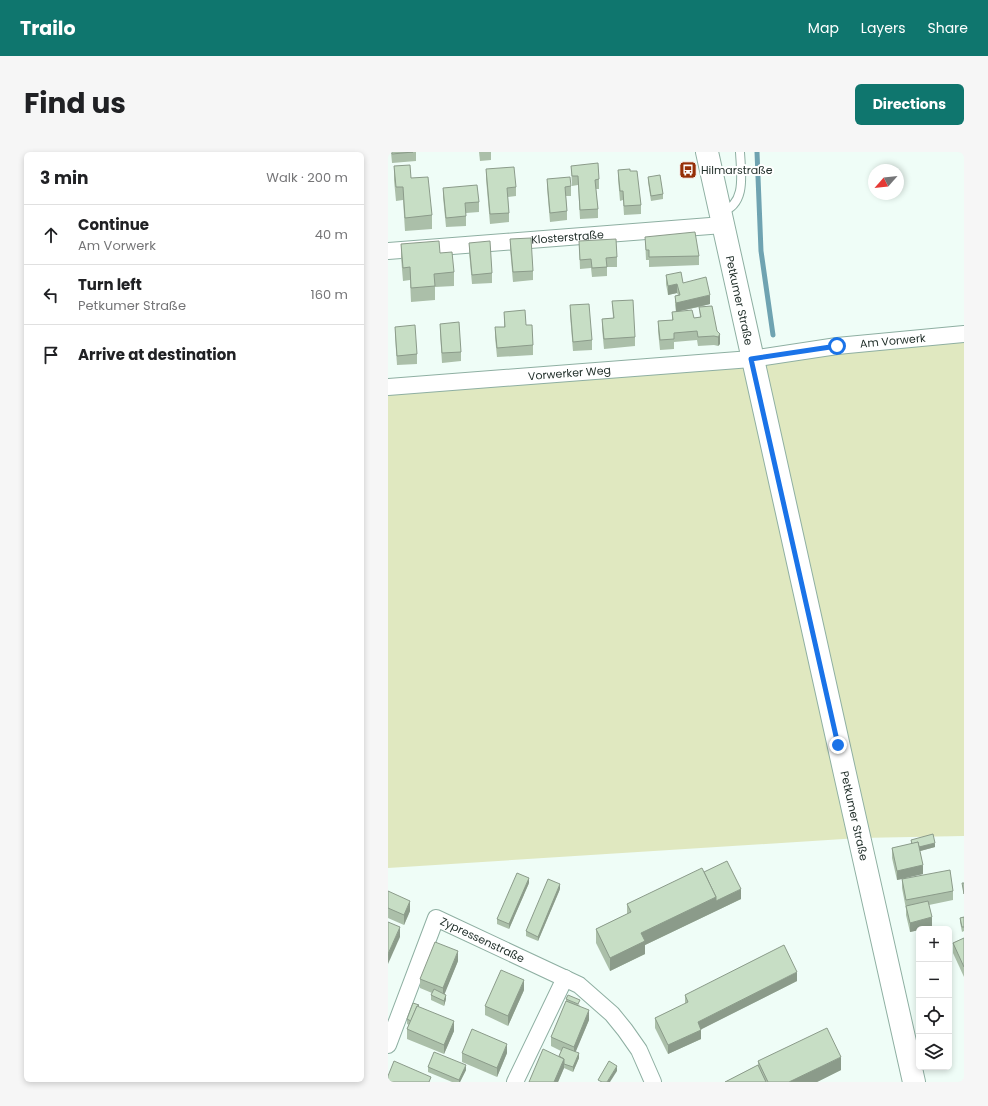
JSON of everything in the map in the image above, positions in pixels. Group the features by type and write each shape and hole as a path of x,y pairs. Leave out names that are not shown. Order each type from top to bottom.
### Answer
{"main road":[{"name":"Petkumer Straße","path":"707,152 751,359 914,1082"}],"street":[{"name":"Klosterstraße","path":"388,251 722,219"},
{"name":"Am Vorwerk","path":"751,359 837,346 964,334"},
{"name":"Vorwerker Weg","path":"388,388 751,359"},
{"name":"Zypressenstraße","path":"388,1045 436,918 565,978 584,989 612,1014 639,1050 653,1082"},
{"path":"515,1082 565,978"}],"lane":[{"path":"722,219 736,204 741,182 740,152"}],"green space":[{"path":"964,334 964,836 859,838 388,868 388,387"}],"building":[{"path":"392,152 413,152 392,154"},
{"path":"598,163 599,179 595,180 598,209 580,210 578,176 572,176 571,166"},
{"path":"410,165 411,178 428,177 432,215 405,218 403,187 396,187 394,166"},
{"path":"514,167 516,187 507,188 509,213 490,214 486,169"},
{"path":"630,169 630,171 637,171 641,205 624,206 623,191 620,191 618,170"},
{"path":"660,175 663,194 651,196 648,177"},
{"path":"570,177 571,186 565,187 567,211 550,213 547,179"},
{"path":"477,185 479,202 465,203 466,216 446,218 443,188"},
{"path":"695,232 699,256 649,257 649,250 646,250 645,237"},
{"path":"531,238 533,271 513,272 510,239"},
{"path":"616,239 617,257 606,258 607,267 592,268 591,259 580,260 579,241"},
{"path":"439,241 440,253 452,252 454,272 434,274 435,286 411,288 410,267 403,268 401,244"},
{"path":"490,241 492,273 472,275 469,243"},
{"path":"681,272 683,283 706,277 710,295 676,303 675,296 680,295 677,284 668,286 666,275"},
{"path":"633,300 635,337 604,339 602,319 614,318 612,301"},
{"path":"589,304 592,340 573,342 570,305"},
{"path":"712,306 717,331 720,334 718,337 698,337 697,331 674,333 674,339 660,340 658,321 673,320 672,312 692,310 694,318 701,317 699,307"},
{"path":"525,310 526,325 532,325 533,345 497,348 495,327 505,327 504,312"},
{"path":"459,322 461,352 442,353 440,324"},
{"path":"415,325 417,354 397,356 395,327"},
{"path":"933,834 935,843 919,847 918,842 912,844 911,840"},
{"path":"918,842 923,865 897,871 892,848"},
{"path":"727,861 741,889 716,901 716,897 704,872"},
{"path":"702,868 716,897 641,933 645,941 610,958 596,929 631,912 627,904"},
{"path":"950,870 953,891 906,900 902,879"},
{"path":"517,873 529,878 509,924 497,919"},
{"path":"548,879 560,884 538,937 526,931"},
{"path":"962,883 964,883 964,894"},
{"path":"388,891 410,901 404,915 388,908"},
{"path":"928,901 932,917 910,923 906,906"},
{"path":"964,917 964,927 962,927 960,918"},
{"path":"388,922 400,927 388,954"},
{"path":"964,938 964,967 953,943"},
{"path":"435,942 458,951 443,988 420,979"},
{"path":"784,945 797,972 698,1022 701,1030 668,1045 655,1018 688,1002 685,995"},
{"path":"501,970 524,980 508,1016 485,1006"},
{"path":"434,989 446,995 444,1001 431,995"},
{"path":"568,995 580,1000 578,1004 566,999"},
{"path":"566,1001 589,1010 574,1047 551,1037"},
{"path":"413,1003 419,1005 417,1006 411,1021 407,1019"},
{"path":"417,1006 454,1021 444,1045 407,1029"},
{"path":"827,1028 841,1057 789,1082 768,1082 758,1061"},
{"path":"472,1029 507,1044 497,1068 462,1053"},
{"path":"563,1047 579,1053 573,1067 564,1064 564,1059 559,1056"},
{"path":"543,1049 564,1059 554,1082 529,1082"},
{"path":"434,1052 466,1065 459,1080 428,1067"},
{"path":"394,1061 431,1077 429,1082 388,1082 388,1076"},
{"path":"609,1061 617,1066 607,1082 602,1082 598,1080"},
{"path":"758,1065 766,1082 725,1082"}],"waterway":[{"path":"757,152 761,251 773,335"}],"place":[{"name":"Hilmarstraße","path":"688,170"}],"route":[{"path":"837,346 800,351 780,356 751,359 838,745"}]}
